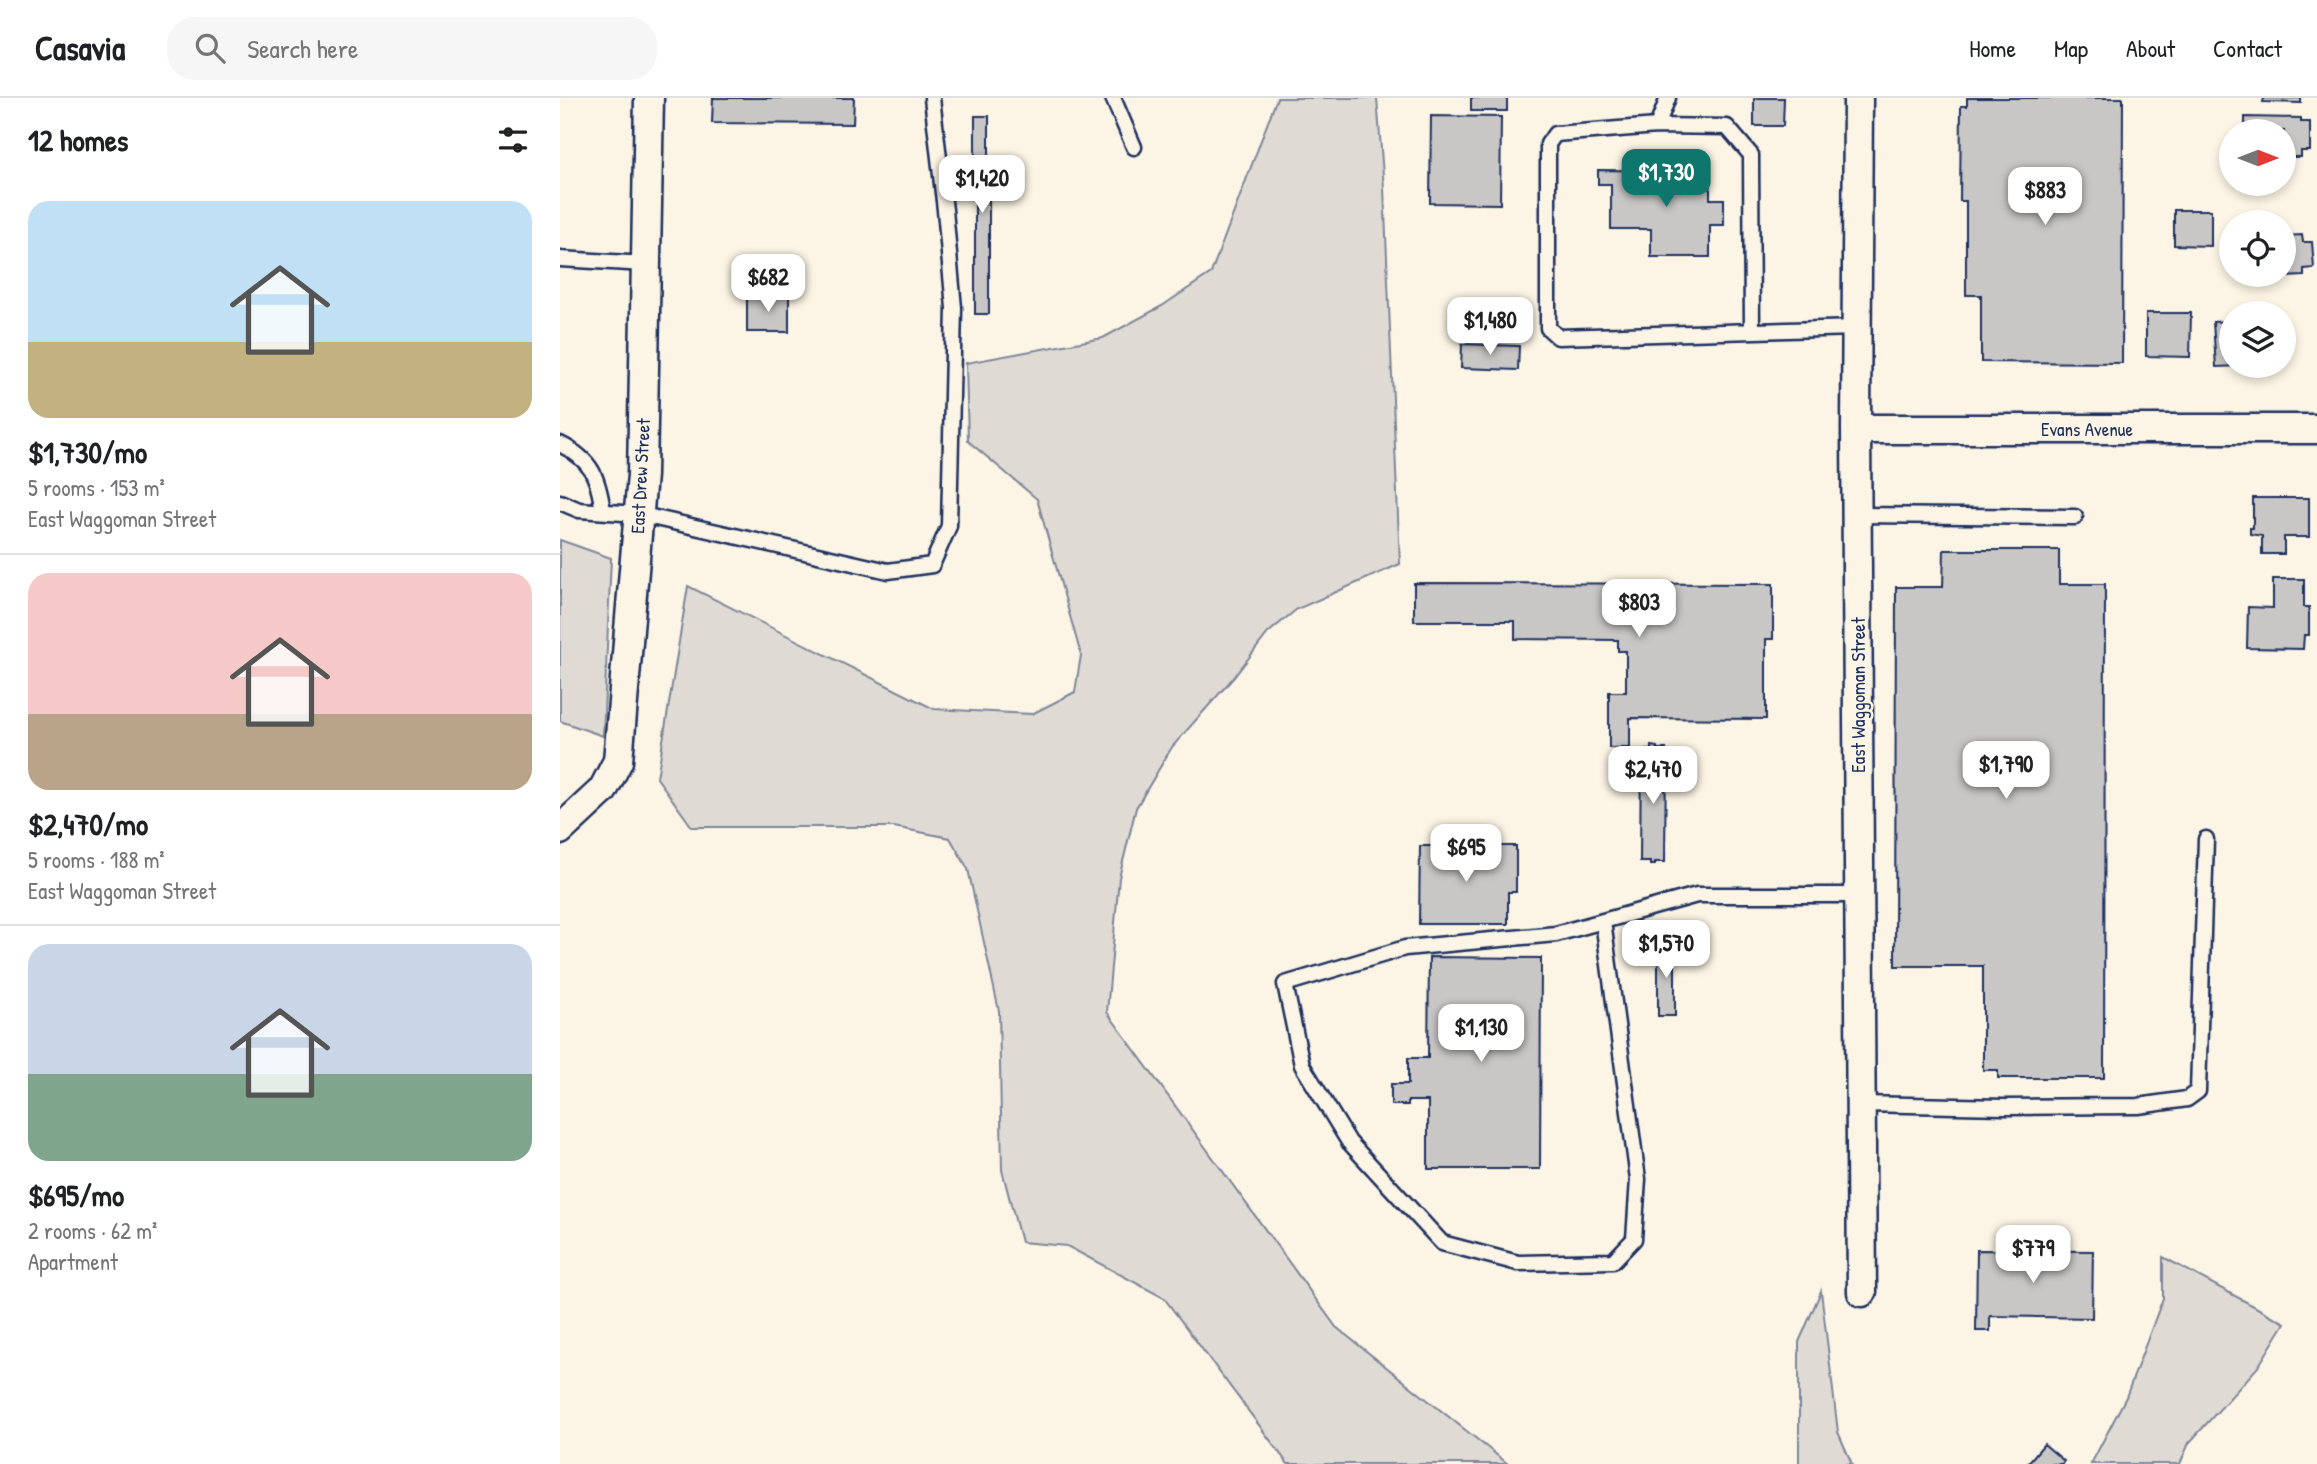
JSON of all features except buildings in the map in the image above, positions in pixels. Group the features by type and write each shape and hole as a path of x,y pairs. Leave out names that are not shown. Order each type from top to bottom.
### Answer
{"street":[{"name":"East Drew Street","path":"560,830 603,790 618,761 642,475 649,98"},
{"name":"East Waggoman Street","path":"1858,98 1856,429 1862,1292"},
{"name":"Evans Avenue","path":"1856,429 2317,429"}],"lane":[{"path":"560,502 579,509 638,514 888,571 932,565 949,526 954,309 932,98"},
{"path":"1113,98 1134,147"},
{"path":"1657,126 1668,98"},
{"path":"1752,331 1751,155 1727,127 1657,126 1555,134 1548,145 1548,328 1558,337 1857,328"},
{"path":"560,259 646,264"},
{"path":"560,444 576,452 592,470 600,487 603,511"},
{"path":"1857,515 2076,517"},
{"path":"1861,1104 2138,1106 2187,1099 2198,1091 2206,839"},
{"path":"1604,920 1638,1179 1634,1239 1613,1261 1518,1263 1442,1243 1349,1142 1302,1065 1285,984 1405,948 1556,934 1604,920 1697,895 1859,895"}],"shaded area":[{"path":"1277,98 1377,98 1384,188 1400,564 1297,609 1268,633 1234,677 1172,747 1136,808 1119,878 1107,1012 1336,1327 1508,1464 1288,1464 1164,1298 1067,1246 1021,1242 1002,1170 999,1011 968,869 950,838 894,827 692,827 657,778 688,586 934,709 1032,714 1075,692 1081,655 1037,499 968,441 966,363 1103,338 1162,306 1211,273"},
{"path":"560,540 611,558 603,736 560,721"},
{"path":"2163,1257 2285,1323 2258,1367 2189,1443 2180,1464 2091,1464 2126,1397 2163,1298"},
{"path":"1821,1291 1838,1432 1852,1464 1799,1464 1799,1342"}]}
